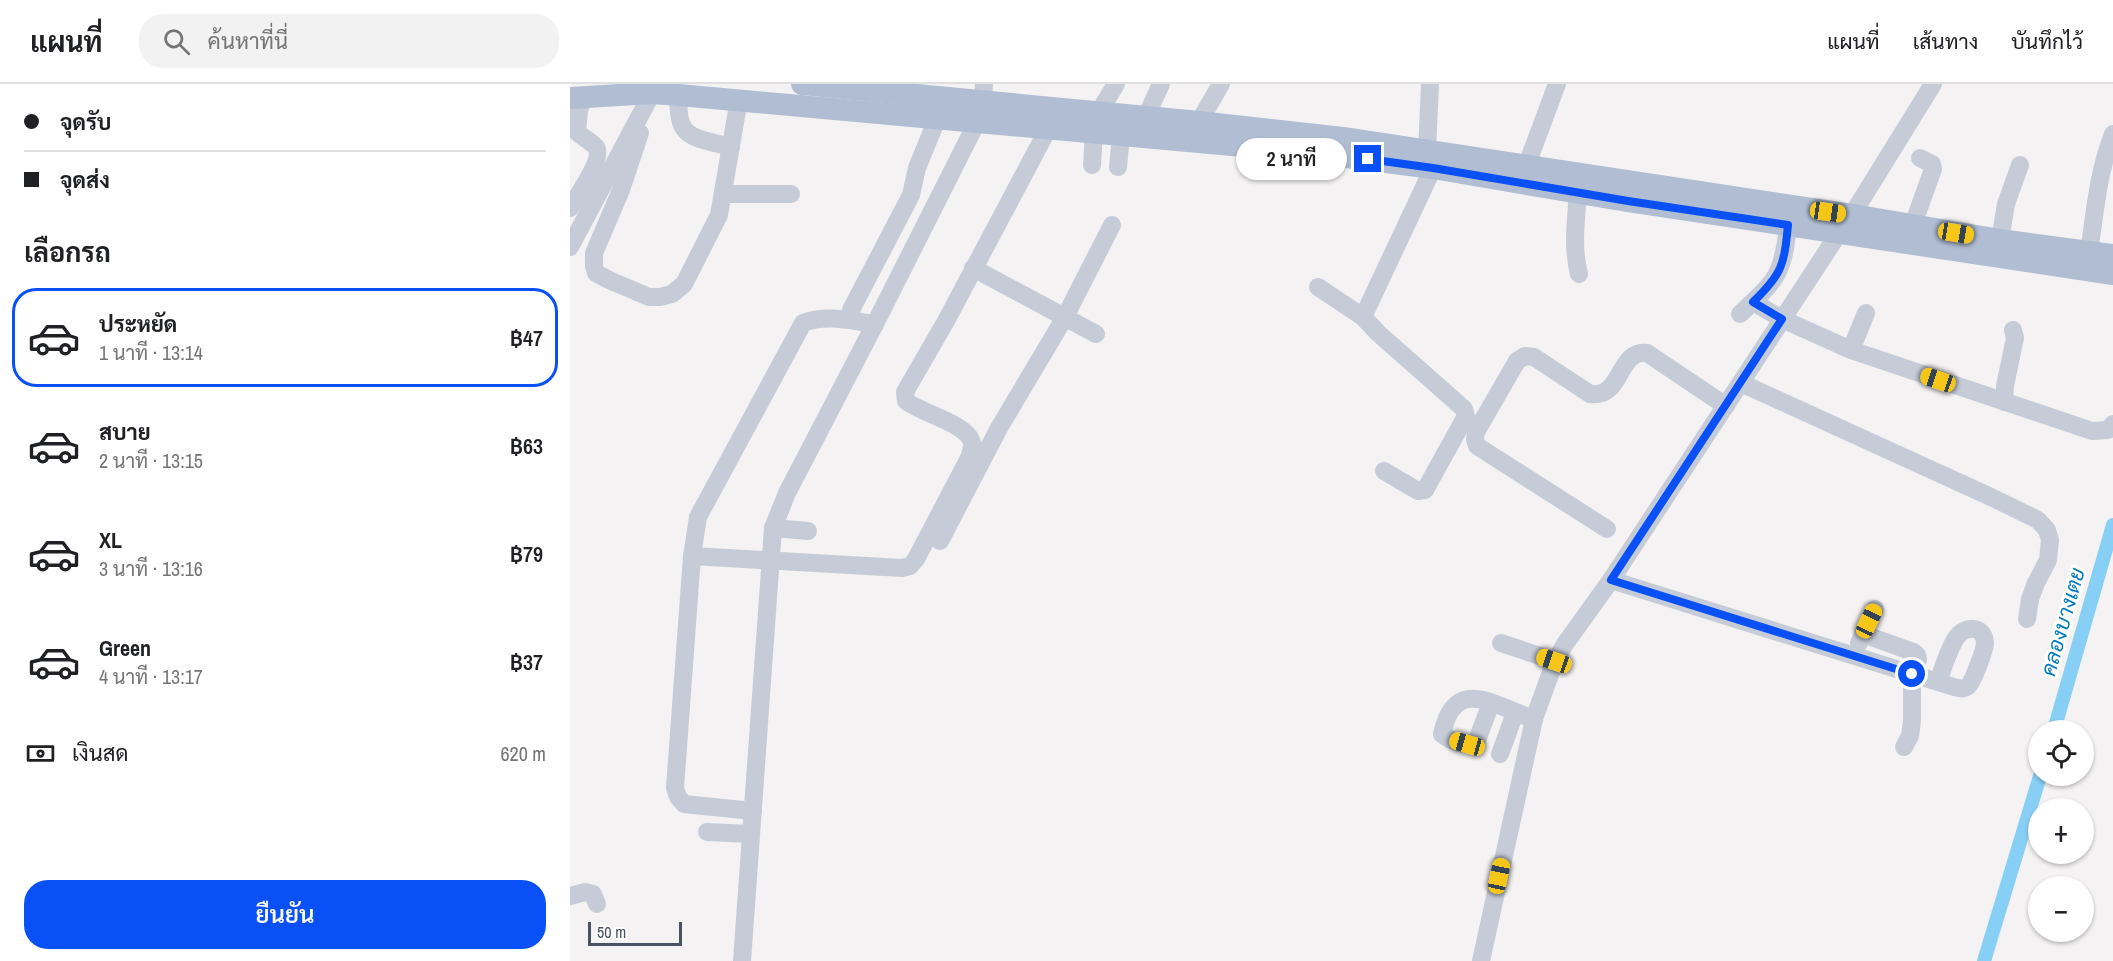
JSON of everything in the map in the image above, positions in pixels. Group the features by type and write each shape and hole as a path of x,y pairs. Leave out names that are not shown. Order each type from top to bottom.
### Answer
{"main road":[{"path":"802,84 926,90 1097,123 1127,135 1308,152 1526,167 2113,274"},
{"path":"577,97 652,93 739,99 937,119 981,102 1048,129 1146,117 1199,122 1296,132 1430,159 1578,193 1788,225 1913,225 2000,240 2113,255"}],"street":[{"path":"1092,165 1097,123 1116,84"},
{"path":"1146,117 1161,84"},
{"path":"1199,122 1221,84"},
{"path":"1363,317 1430,159 1430,84"},
{"path":"1526,167 1557,84"},
{"path":"1480,961 1534,719 1554,661 1611,580 1741,384 1934,84"},
{"path":"570,247 652,93"},
{"path":"680,95 678,113 686,132 691,136 731,147"},
{"path":"570,208 594,165 598,153 596,146 577,132 579,110 577,97"},
{"path":"640,133 621,190 594,253 594,266 596,273 649,297 672,294 684,284 719,215 739,99"},
{"path":"742,961 772,528 787,493 899,276 981,102"},
{"path":"851,310 911,195 917,168 937,119"},
{"path":"692,556 902,568 910,566 916,559 969,458 972,447 970,437 956,426 910,405 906,401 905,392 1048,129"},
{"path":"2089,252 2100,177 2105,154 2113,134"},
{"path":"1124,166 1127,135"},
{"path":"1913,225 1933,169 1932,164 1920,158"},
{"path":"2000,240 2008,197 2020,165"},
{"path":"1578,193 1575,259 1580,274"},
{"path":"723,194 790,194"},
{"path":"940,541 999,428 1065,317 1112,225"},
{"path":"1788,225 1782,266 1773,283 1746,308 1782,319 1851,350 2092,432 2108,430 2113,424"},
{"path":"876,263 899,276"},
{"path":"974,268 1096,334"},
{"path":"1318,287 1363,317 1464,410 1466,416 1425,490 1418,491 1384,471"},
{"path":"1851,350 1866,313"},
{"path":"753,811 684,804 675,789 692,556 698,517 803,323 829,317 875,324"},
{"path":"2004,402 2015,338 2013,330"},
{"path":"1607,529 1477,446 1476,432 1517,361 1525,356 1534,357 1590,394 1599,395 1607,392 1632,355 1639,352 1647,353 1726,406"},
{"path":"1741,384 2038,520 2047,530 2050,540 2048,560 2030,599 2027,619"},
{"path":"772,528 808,531"},
{"path":"1611,580 1938,682"},
{"path":"1853,655 1875,609"},
{"path":"1863,634 1917,655 1918,660 1912,674 1910,736 1904,747"},
{"path":"1501,643 1554,661"},
{"path":"1491,703 1534,719"},
{"path":"1500,754 1515,713"},
{"path":"707,832 751,834"},
{"path":"570,896 589,892 593,894 597,904"}],"waterway":[{"name":"คลองบางเตย","path":"2057,720 2113,525"},
{"name":"คลองบางเตย","path":"1984,961 2037,786"}],"route":[{"path":"1368,159 1788,225 1782,266 1773,283 1753,302 1782,319 1611,580 1912,674"}]}
